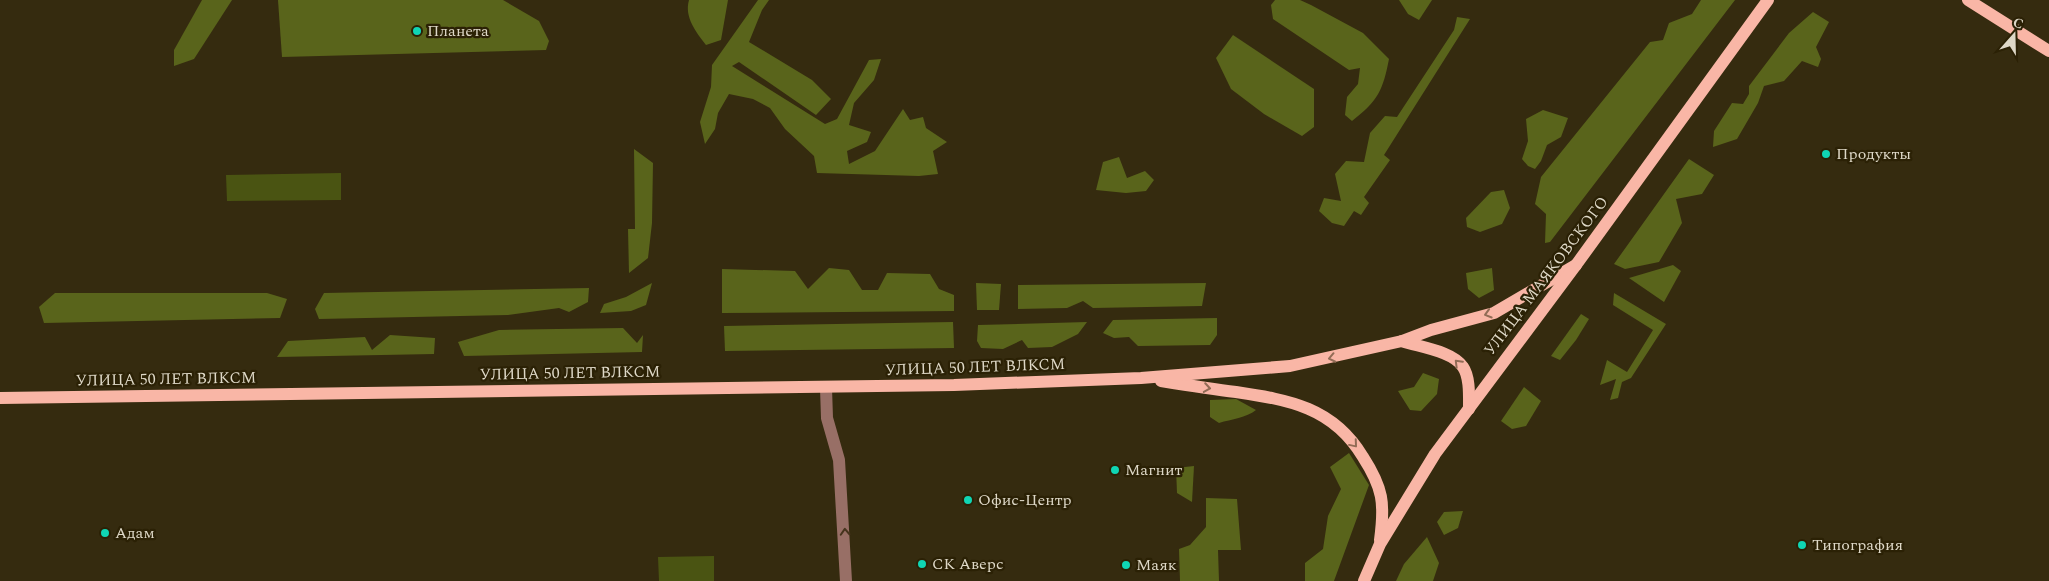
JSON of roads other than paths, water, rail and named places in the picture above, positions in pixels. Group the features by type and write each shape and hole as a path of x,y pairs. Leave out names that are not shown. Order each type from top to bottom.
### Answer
{"main road":[{"name":"УЛИЦА МАЯКОВСКОГО","path":"1364,581 1380,544 1435,454 1576,265 1768,0"},
{"path":"1968,0 2049,51"},
{"name":"УЛИЦА 50 ЛЕТ ВЛКСМ","path":"0,398 691,388 826,388 1141,378 1290,366 1402,341 1431,330 1494,313 1576,265"},
{"name":"УЛИЦА 50 ЛЕТ ВЛКСМ","path":"1402,341 1448,354 1463,367 1469,390 1469,409"},
{"name":"УЛИЦА 50 ЛЕТ ВЛКСМ","path":"1141,378 1283,399 1311,409 1331,420 1356,445 1373,473 1384,511 1380,544"}],"street":[{"path":"826,388 827,418 839,460 846,581"}],"place":[{"name":"Планета","path":"417,31"},
{"name":"Продукты","path":"1826,154"},
{"name":"Магнит","path":"1115,470"},
{"name":"Офис-Центр","path":"968,500"},
{"name":"Адам","path":"105,533"},
{"name":"Типография","path":"1802,545"},
{"name":"СК Аверс","path":"922,564"},
{"name":"Маяк","path":"1126,565"}]}
